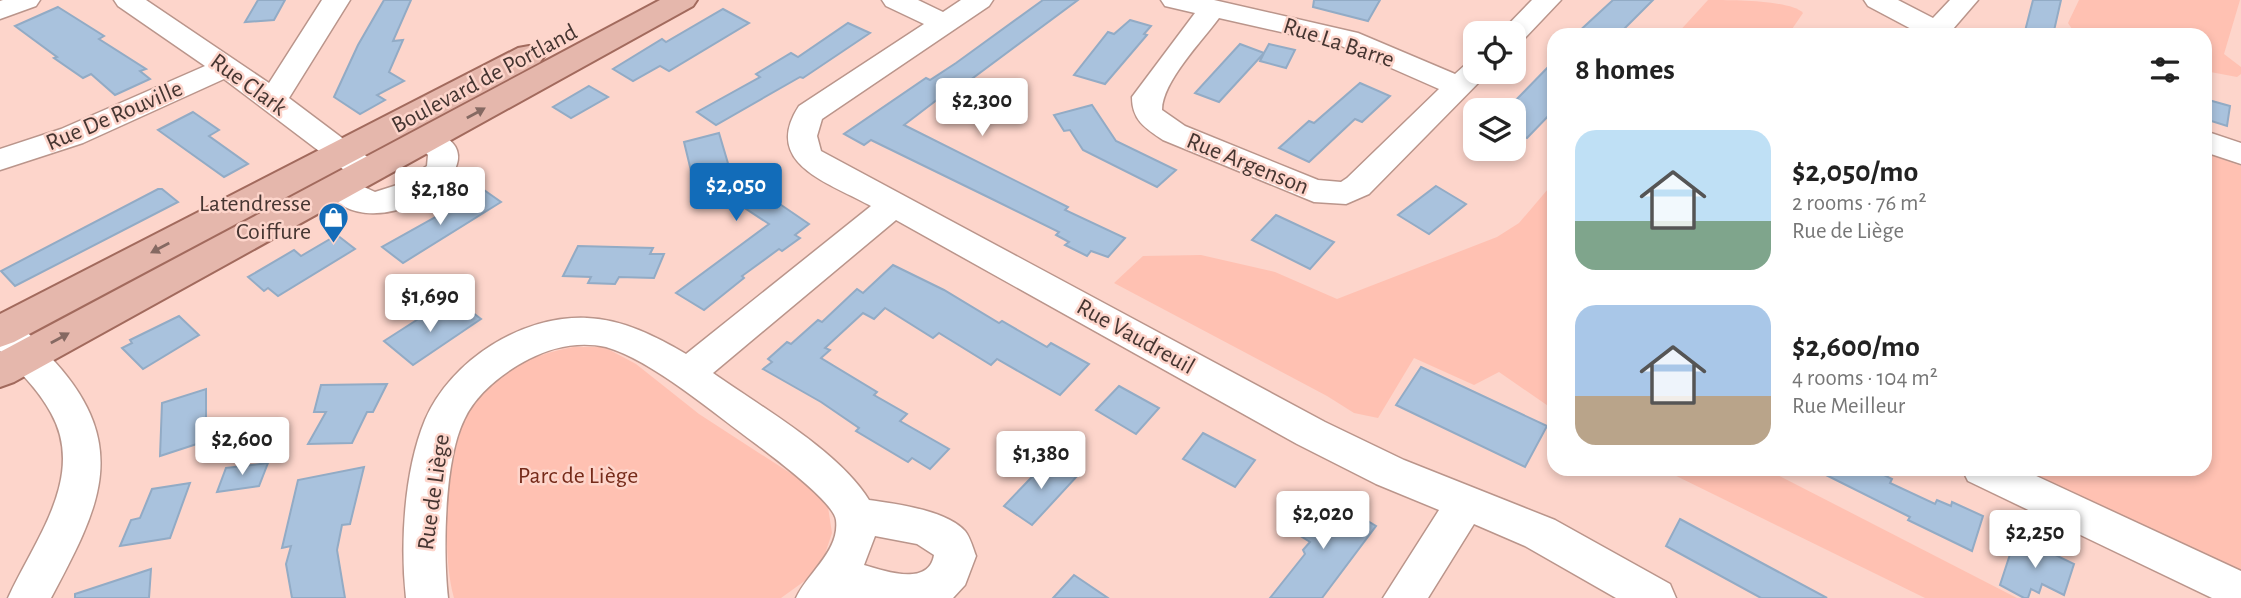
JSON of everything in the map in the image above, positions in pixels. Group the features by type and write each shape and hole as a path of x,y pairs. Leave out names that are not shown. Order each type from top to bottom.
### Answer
{"main road":[{"name":"Boulevard de Portland","path":"8,347 350,171 633,0"},
{"name":"Boulevard de Portland","path":"350,171 428,140 682,0"}],"street":[{"path":"0,11 26,0"},
{"name":"Rue Clark","path":"128,0 273,100 350,171"},
{"path":"273,100 336,0"},
{"path":"896,0 944,23 979,0"},
{"name":"Rue La Barre","path":"1175,0 1348,39 1463,78"},
{"path":"1526,21 1547,0"},
{"path":"1878,0 1927,28"},
{"path":"1940,28 1964,0"},
{"name":"Rue Argenson","path":"1213,8 1157,80 1147,97 1147,112 1156,122 1174,133 1314,191 1346,193 1358,186 1463,83"},
{"name":"Rue Vaudreuil","path":"944,23 810,113 803,125 802,146 809,158 1311,433 1390,472 1540,533 1655,598"},
{"name":"Rue De Rouville","path":"0,160 72,136 227,67"},
{"path":"2212,144 2241,154"},
{"path":"686,375 895,204"},
{"name":"Rue de Liège","path":"427,598 423,571 424,537 438,438 458,395 482,371 506,354 532,342 587,331 612,335 654,353 820,472 848,498 857,516"},
{"path":"8,347 67,407 77,427 83,449 81,479 73,506 29,598"},
{"path":"1997,476 2241,591"},
{"path":"1404,598 1466,503"},
{"path":"857,516 936,531 948,540 954,556 951,571 937,586 923,593 827,587 852,545 857,516"}],"green space":[{"path":"1708,0 1774,3 1803,13 1793,28 1682,28"},
{"path":"2079,0 2240,0 2224,54 2241,67 2241,74 2237,77 2212,72 2212,28 2071,28 2068,23"},
{"path":"2212,156 2241,166 2241,577 2029,476 2212,476"},
{"path":"1547,190 1547,405 1499,372 1474,385 1414,358 1378,418 1354,413 1114,283 1143,256 1201,255 1275,272 1337,299 1497,237 1519,223"},
{"name":"Parc de Liège","path":"573,347 604,347 636,364 699,414 807,484 828,507 832,533 825,554 806,580 781,598 454,598 447,552 448,496 458,441 466,418 485,388 507,371 532,358"},
{"path":"1676,476 1780,476 2017,598 1925,598"}],"building":[{"path":"258,0 285,0 274,20 245,22"},
{"path":"384,0 411,0 393,41 403,40 389,72 404,81 377,95 385,100 360,114 334,97 358,45"},
{"path":"1043,0 1078,0 946,98 942,96 904,125 1068,207 1065,210 1125,238 1108,257 1091,251 1087,256 1065,245 1069,242 1056,235 1059,232 871,140 864,145 844,134 926,78 930,80 956,63"},
{"path":"1314,0 1380,0 1368,21 1313,7"},
{"path":"1613,0 1653,0 1625,28 1583,28"},
{"path":"2033,0 2061,0 2055,28 2026,28"},
{"path":"58,7 104,36 99,39 146,69 140,71 150,79 115,95 91,74 83,78 54,58 57,57 15,26"},
{"path":"723,9 749,23 669,71 660,66 633,81 613,69 662,39 666,42"},
{"path":"1130,20 1151,26 1144,34 1147,35 1105,84 1074,75 1108,32 1114,34"},
{"path":"848,23 870,33 803,78 800,77 716,125 697,112 760,77 756,74 791,53 798,57"},
{"path":"1240,44 1264,53 1219,102 1195,93"},
{"path":"1269,44 1295,50 1286,68 1260,61"},
{"path":"1547,68 1547,117 1527,138 1526,98 1518,98"},
{"path":"1360,83 1390,96 1362,122 1355,119 1309,162 1279,148 1309,121 1314,123"},
{"path":"589,86 608,97 571,118 553,107"},
{"path":"2212,101 2230,106 2227,126 2212,121"},
{"path":"1092,105 1116,141 1176,170 1157,187 1083,150 1070,130 1064,131 1054,115"},
{"path":"193,112 219,130 209,136 248,164 224,177 158,130"},
{"path":"719,133 730,170 809,224 795,235 800,238 782,251 779,249 742,276 744,278 704,310 676,293 769,224 699,178 693,179 684,142"},
{"path":"1436,186 1466,204 1429,234 1398,215"},
{"path":"162,189 178,202 15,286 1,271"},
{"path":"484,190 501,202 403,263 382,247"},
{"path":"1276,215 1334,242 1310,269 1252,240"},
{"path":"337,235 355,249 278,296 268,288 264,291 248,277 294,250 301,256"},
{"path":"578,246 653,248 650,254 664,254 654,278 619,277 615,284 588,283 591,277 563,276"},
{"path":"893,265 944,290 999,323 1002,321 1047,347 1051,343 1089,364 1060,395 997,359 991,365 939,333 933,338 885,308 874,319 863,313 825,348 830,350 821,358 907,414 900,421 949,449 930,469 912,458 908,462 856,431 859,428 821,402 763,369 772,362 768,359 787,342 791,344 818,320 822,322 857,289 863,293"},
{"path":"464,306 481,319 413,365 384,341 434,309 446,318"},
{"path":"179,316 199,335 143,369 122,348 132,343 130,340"},
{"path":"1421,367 1547,426 1525,467 1396,405"},
{"path":"387,384 373,412 367,412 352,443 308,444 326,412 314,412 321,385"},
{"path":"1119,386 1159,408 1136,434 1096,410"},
{"path":"206,389 206,441 160,456 162,403"},
{"path":"1203,433 1255,460 1235,487 1183,459"},
{"path":"1051,457 1079,474 1032,525 1004,506"},
{"path":"268,463 259,486 217,492 226,468"},
{"path":"364,467 350,524 342,525 337,550 345,598 292,598 286,564 291,546 282,548 298,480"},
{"path":"1828,476 1886,476 1892,479 1890,483 1935,504 1937,500 1951,506 1952,502 1983,516 1972,551 1908,520 1910,517"},
{"path":"190,483 170,538 120,546 131,520 140,518 152,489"},
{"path":"1301,504 1330,522 1343,506 1376,526 1322,598 1270,598 1305,554 1303,550 1310,542 1283,525"},
{"path":"1680,519 1827,598 1761,598 1666,546"},
{"path":"2016,536 2074,564 2064,595 2042,584 2039,593 2031,589 2028,598 2024,598 2000,585"},
{"path":"151,569 149,598 75,598 75,594"},
{"path":"1074,575 1108,598 1053,598"}],"place":[{"name":"Latendresse Coiffure","path":"334,244"}]}
